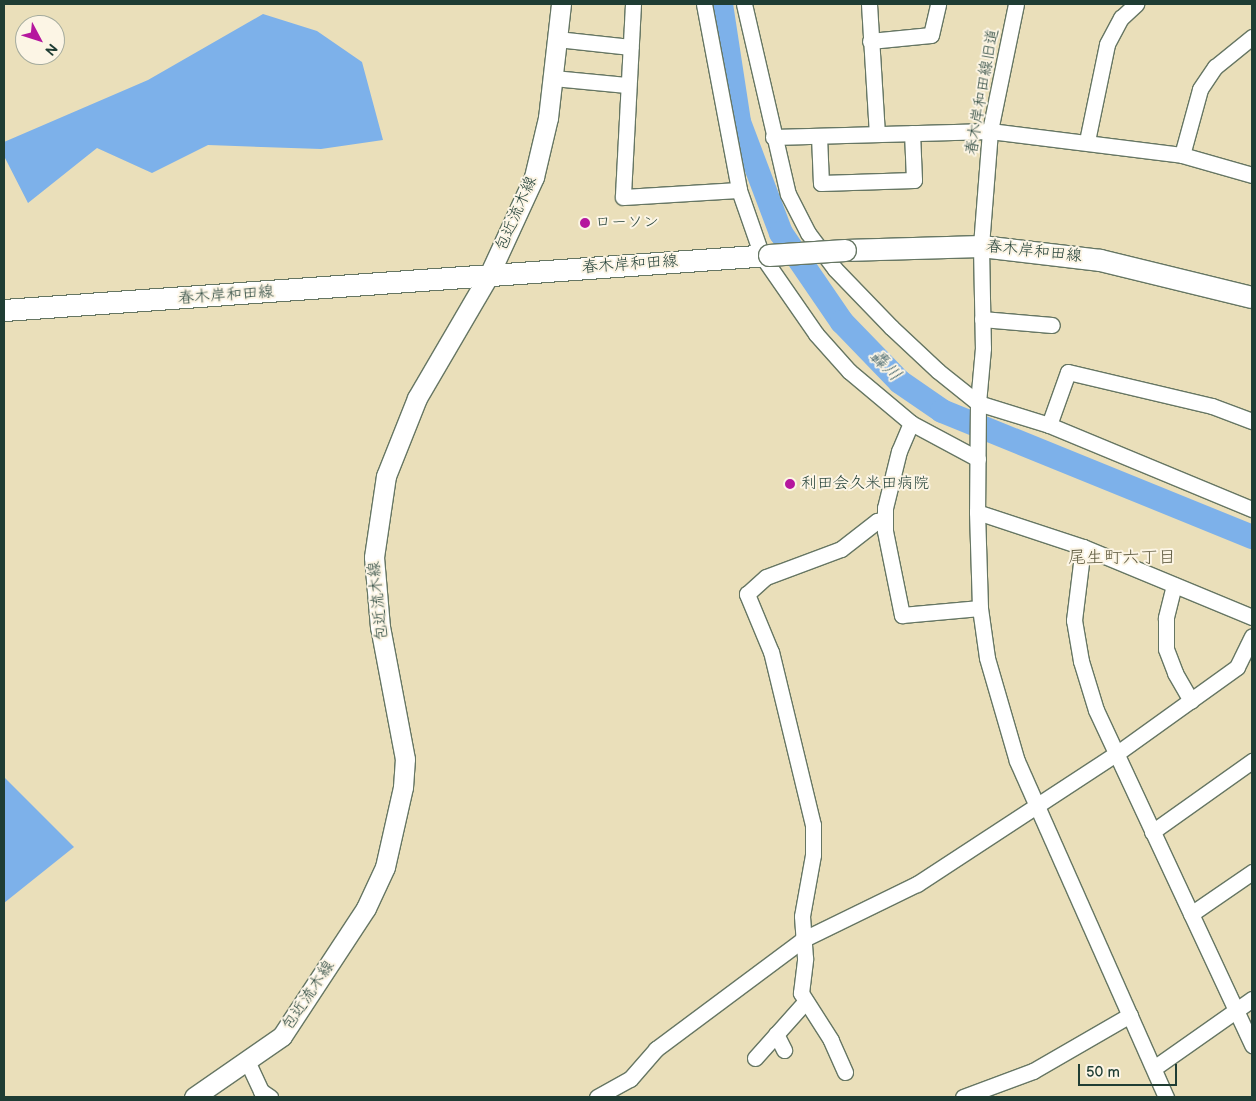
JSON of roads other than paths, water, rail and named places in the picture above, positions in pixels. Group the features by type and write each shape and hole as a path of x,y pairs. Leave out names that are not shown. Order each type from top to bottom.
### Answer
{"main road":[{"name":"春木岸和田線","path":"4,310 845,250 981,246 1100,260 1252,297"}],"street":[{"name":"包近流木線","path":"194,1097 248,1063 292,1025 366,908 385,867 403,787 405,759 380,627 374,557 386,476 417,398 489,275 534,177 553,78 561,4"},
{"path":"633,4 623,197 739,190"},
{"path":"704,4 739,190 765,256 816,334 849,370 912,423 978,459"},
{"path":"744,4 773,137 788,194 808,233 836,269 938,371 978,406 1049,425 1252,509"},
{"path":"869,4 877,134"},
{"path":"870,41 931,35 938,4"},
{"name":"春木岸和田線旧道","path":"1016,4 990,131 981,246 982,319 978,406 977,512 980,608 986,658 999,707 1017,760 1166,1097"},
{"path":"1087,141 1107,44 1120,18 1136,4"},
{"path":"1182,155 1200,89 1215,67 1252,37"},
{"path":"557,39 631,47"},
{"path":"553,78 628,85"},
{"path":"773,137 990,131 1087,141 1182,155 1252,175"},
{"path":"819,136 821,183 914,180 912,133"},
{"path":"982,319 1052,325"},
{"path":"1049,425 1068,372 1212,406 1252,421"},
{"path":"912,423 899,451 885,520 892,574 902,615 980,608"},
{"path":"977,512 1083,547 1252,618"},
{"path":"845,1072 831,1040 801,993 805,958 802,940 802,916 813,855 813,825 771,652 748,594 766,577 842,550 877,521 885,520"},
{"path":"1083,547 1074,620 1081,661 1096,710 1252,1046"},
{"path":"1174,585 1166,618 1166,649 1175,673 1191,701"},
{"path":"597,1097 630,1079 656,1049 802,940 917,884 977,842 1039,808 1116,754 1238,667 1252,636"},
{"path":"1152,832 1252,760"},
{"path":"1191,914 1252,872"},
{"path":"1154,1068 1252,999"},
{"path":"755,1058 806,1002"},
{"path":"963,1097 1033,1071 1074,1044 1130,1015"},
{"path":"776,1034 784,1050"},
{"path":"248,1063 261,1091 270,1097"}],"water":[{"path":"263,14 317,31 362,62 383,140 321,149 208,145 152,173 97,148 28,203 4,156 4,142 148,80"},
{"path":"4,777 74,847 4,903"}],"waterway":[{"name":"轟川","path":"721,4 739,122 781,233 842,322 900,382 942,411 1252,537"}],"place":[{"name":"ローソン","path":"585,223"},
{"name":"利田会久米田病院","path":"790,484"}],"district":[{"name":"尾生町六丁目","path":"1122,558"}]}
